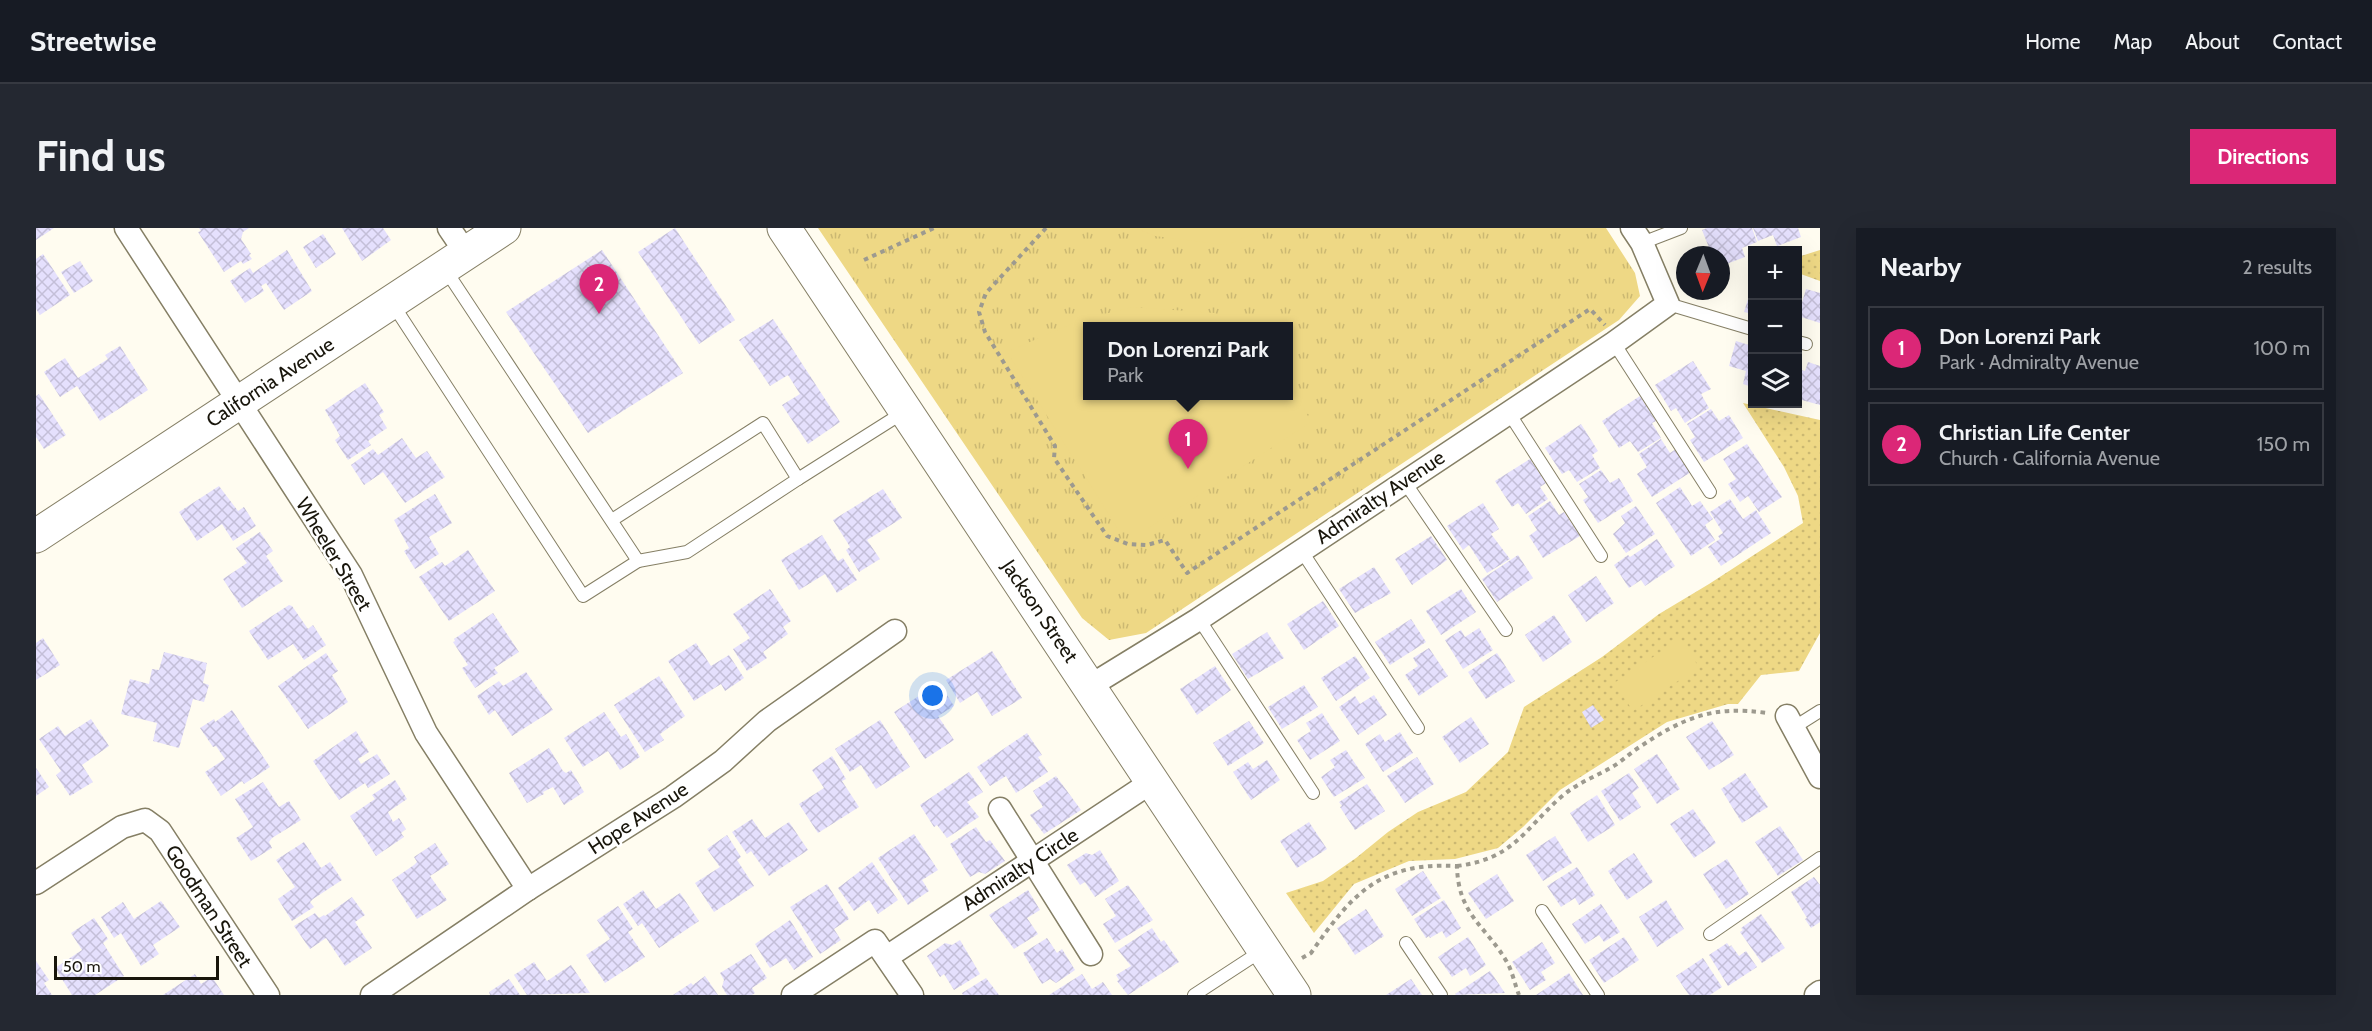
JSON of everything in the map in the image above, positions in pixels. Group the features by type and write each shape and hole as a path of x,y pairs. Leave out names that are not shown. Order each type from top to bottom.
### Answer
{"main road":[{"name":"California Avenue","path":"36,536 392,302 453,250 504,228"},
{"name":"Jackson Street","path":"784,228 1279,972"}],"street":[{"name":"Wheeler Street","path":"126,228 351,576 426,733 528,889"},
{"path":"1637,236 1668,304"},
{"name":"Admiralty Avenue","path":"1090,686 1199,619 1614,343 1668,304"},
{"name":"Hope Avenue","path":"372,995 528,889 681,791 723,761 767,721 895,631"},
{"path":"1793,724 1820,777"},
{"name":"Admiralty Circle","path":"886,957 1153,781"},
{"path":"1000,809 1091,954"},
{"name":"Goodman Street","path":"36,883 122,827 145,820 160,831 268,995"},
{"path":"793,995 875,941 912,995"},
{"path":"1816,995 1820,992"}],"lane":[{"path":"1637,236 1681,228"},
{"path":"453,250 638,561"},
{"path":"392,302 583,596 638,561 687,552 906,411"},
{"path":"1668,304 1748,327"},
{"path":"1614,343 1710,492"},
{"path":"1509,412 1601,556"},
{"path":"612,520 763,423 798,479"},
{"path":"1404,481 1506,630"},
{"path":"1301,550 1418,728"},
{"path":"1199,619 1313,793"},
{"path":"1793,724 1820,711"},
{"path":"1710,934 1820,858"},
{"path":"1542,911 1598,995"},
{"path":"1406,943 1441,995"},
{"path":"1194,995 1279,972"}],"path":[{"path":"864,260 934,228"},
{"path":"1046,228 986,293 979,312 985,332 1054,446 1054,458 1107,536 1128,544 1147,545 1165,540 1187,573 1590,309 1605,325 1614,343"},
{"path":"1279,972 1311,953 1334,919 1350,902 1379,879 1413,867 1475,864 1498,855 1518,841 1577,784 1612,767 1654,737 1678,724 1706,712 1741,709 1793,724"},
{"path":"1457,866 1458,888 1465,906 1508,965 1519,995"}],"green space":[{"path":"818,228 1606,228 1635,273 1640,296 1619,320 1146,633 1109,640 1082,618"},
{"path":"1135,228 1266,228 1227,245 1155,236"},
{"path":"1820,250 1820,281 1802,274 1802,256"},
{"path":"1132,307 1215,313 1227,322 1083,322 1083,400 1293,400 1293,388 1311,422 1147,529 1118,529 1007,352 1078,321"},
{"path":"1743,403 1748,404 1748,408 1766,408 1820,420 1820,633 1799,671 1761,675 1738,704 1728,704 1667,722 1560,790 1498,848 1455,859 1409,861 1354,884 1314,933 1286,893 1323,881 1418,812 1466,792 1508,752 1524,707 1602,657 1659,614 1803,523 1798,496 1784,467"},
{"path":"1680,639 1699,667 1633,711 1614,683"}],"building":[{"path":"36,228 54,228 36,240"},
{"path":"199,228 249,228 243,232 241,239 252,259 243,264 241,261 224,272 198,232 201,231"},
{"path":"342,228 383,228 391,240 362,261"},
{"path":"675,228 735,320 699,344 638,252"},
{"path":"1752,228 1757,242 1742,248 1745,257 1730,263 1730,246 1708,246 1702,230"},
{"path":"1753,228 1798,228 1801,237 1777,246 1773,235 1758,241"},
{"path":"323,234 336,254 316,268 303,247"},
{"path":"287,250 312,291 284,310 266,283 261,286 264,291 245,303 230,281 250,268 253,273"},
{"path":"602,250 683,373 588,433 506,312"},
{"path":"43,254 70,295 40,315 36,309 36,259"},
{"path":"80,261 93,281 74,293 61,272"},
{"path":"1806,289 1820,293 1820,323 1802,317 1802,302"},
{"path":"1748,299 1748,313 1744,312"},
{"path":"773,319 840,422 808,444 782,405 800,394 788,375 770,386 739,340"},
{"path":"1736,341 1748,345 1748,386 1743,384 1746,371 1729,366"},
{"path":"120,346 148,390 100,421 77,386 60,397 44,372 65,358 78,378 108,359 105,355"},
{"path":"1693,361 1711,389 1701,394 1709,408 1685,423 1676,408 1671,411 1655,385"},
{"path":"1808,362 1820,366 1820,405 1802,400 1802,370 1805,371"},
{"path":"365,383 384,412 379,415 387,428 368,441 371,445 348,460 335,440 340,436 325,410"},
{"path":"39,394 66,435 44,449 36,437 36,396"},
{"path":"1640,396 1656,421 1652,423 1661,438 1638,452 1630,441 1619,448 1602,421"},
{"path":"1711,409 1719,421 1729,415 1743,438 1704,462 1690,440 1695,437 1687,424"},
{"path":"1581,424 1598,451 1592,455 1600,468 1577,482 1569,470 1562,474 1545,448"},
{"path":"402,438 416,458 427,451 445,477 405,503 383,472 364,485 351,465 373,449 378,455"},
{"path":"1661,439 1670,453 1676,449 1691,472 1652,497 1637,474 1647,467 1639,454"},
{"path":"1747,444 1782,497 1759,512 1748,496 1740,502 1728,484 1736,479 1723,459"},
{"path":"1530,459 1546,483 1540,487 1548,499 1526,514 1518,503 1512,507 1495,481"},
{"path":"1601,470 1610,483 1619,478 1633,501 1598,523 1583,500 1588,497 1579,484"},
{"path":"219,486 238,511 244,507 256,526 233,541 222,524 197,541 179,512"},
{"path":"1680,487 1692,506 1700,501 1713,519 1705,525 1715,540 1691,556 1656,503"},
{"path":"883,489 902,518 867,540 880,559 859,572 846,550 850,547 833,520"},
{"path":"435,494 452,523 429,537 439,554 415,569 404,551 409,548 394,520"},
{"path":"1730,499 1743,519 1756,510 1771,533 1721,566 1708,547 1720,539 1718,536 1723,533 1710,512"},
{"path":"1550,501 1559,515 1564,512 1580,536 1543,558 1529,536 1537,530 1528,516"},
{"path":"1483,503 1499,529 1491,534 1510,559 1487,573 1469,545 1463,550 1447,526"},
{"path":"1636,506 1655,534 1626,553 1613,534 1625,523 1621,516"},
{"path":"260,532 273,551 266,556 283,581 242,608 223,579 247,563 236,548"},
{"path":"822,535 838,561 843,558 857,580 837,593 825,574 799,590 781,560"},
{"path":"1431,536 1447,560 1412,585 1395,559"},
{"path":"1657,539 1675,566 1645,586 1641,580 1629,588 1614,565"},
{"path":"468,550 495,591 449,621 419,577 442,562 445,566"},
{"path":"1518,555 1533,578 1497,602 1482,579"},
{"path":"1374,567 1391,593 1355,613 1339,589"},
{"path":"1596,576 1614,603 1586,622 1568,595"},
{"path":"770,589 791,621 783,627 788,634 763,652 767,658 747,671 733,649 750,638 733,614"},
{"path":"1461,589 1476,612 1441,635 1426,611"},
{"path":"1323,601 1339,626 1304,650 1287,624"},
{"path":"289,605 308,629 313,625 326,645 304,660 293,644 268,660 249,631"},
{"path":"493,613 519,652 494,668 498,673 475,688 462,668 468,665 453,642 454,639"},
{"path":"1554,615 1572,642 1543,662 1525,635"},
{"path":"1411,619 1426,642 1390,665 1375,642"},
{"path":"1479,628 1493,650 1463,669 1445,640 1461,630 1465,637"},
{"path":"1267,632 1284,658 1248,679 1232,654"},
{"path":"43,638 60,665 36,680 36,643"},
{"path":"696,643 711,666 729,655 744,678 725,691 721,684 694,701 668,661"},
{"path":"1429,648 1448,676 1419,696 1405,675 1418,666 1413,658"},
{"path":"992,651 1022,698 992,716 977,692 960,703 946,680"},
{"path":"164,652 207,663 203,683 209,685 204,702 193,699 179,748 153,741 157,723 121,714 130,679 149,684 152,669 159,670"},
{"path":"326,653 338,671 332,675 348,702 308,729 278,686"},
{"path":"1497,653 1515,681 1486,699 1468,672"},
{"path":"1355,656 1370,678 1336,701 1321,678"},
{"path":"1215,666 1231,690 1197,715 1180,689"},
{"path":"526,672 553,710 512,736 495,710 489,715 477,696 499,681 503,686"},
{"path":"659,676 685,716 660,734 664,740 645,752 614,705"},
{"path":"939,683 954,706 938,716 954,740 925,759 894,712"},
{"path":"1304,685 1318,707 1282,729 1268,707"},
{"path":"1374,695 1387,715 1358,735 1339,707 1355,696 1360,704"},
{"path":"1593,705 1604,720 1591,728 1582,712"},
{"path":"232,710 270,767 244,784 242,781 221,796 205,772 225,759 216,746 213,747 200,728 214,719 215,722"},
{"path":"604,712 621,737 626,734 640,757 620,770 608,751 583,767 564,738"},
{"path":"1322,713 1340,741 1310,760 1297,740 1311,731 1306,723"},
{"path":"1471,717 1489,744 1460,763 1442,737"},
{"path":"91,719 109,746 82,765 93,782 70,796 56,775 61,771 39,739 58,726 65,736"},
{"path":"880,720 910,767 876,789 861,765 850,772 835,749"},
{"path":"1249,721 1264,743 1228,766 1213,743"},
{"path":"1712,721 1734,755 1709,770 1686,737"},
{"path":"356,731 369,752 358,759 361,764 377,754 390,774 368,788 365,783 339,800 313,761"},
{"path":"1400,732 1413,753 1383,772 1365,744 1380,734 1385,742"},
{"path":"1027,733 1042,755 1038,757 1048,772 1016,793 1006,776 990,786 977,767"},
{"path":"549,748 563,771 566,773 571,770 584,792 564,805 553,787 527,803 509,773"},
{"path":"1346,750 1365,778 1334,797 1321,777 1335,767 1330,760"},
{"path":"1657,754 1680,789 1657,804 1634,769"},
{"path":"832,756 846,779 842,781 859,807 818,833 799,804 824,788 812,770"},
{"path":"1417,757 1434,784 1405,803 1387,776"},
{"path":"1267,760 1280,780 1251,800 1233,772 1248,762 1253,769"},
{"path":"36,768 49,787 36,796"},
{"path":"969,772 983,792 967,802 979,817 947,838 937,825 934,827 920,805"},
{"path":"1629,773 1639,788 1632,793 1641,807 1620,821 1601,791"},
{"path":"1745,773 1768,807 1742,823 1721,789"},
{"path":"1056,776 1081,810 1044,834 1030,815 1043,807 1033,791"},
{"path":"395,780 407,799 388,812 393,822 399,818 406,829 401,833 404,837 376,856 350,816 375,799 372,795"},
{"path":"263,782 279,807 289,801 301,820 272,838 269,842 272,848 251,861 236,838 253,827 235,799"},
{"path":"1367,784 1385,811 1355,830 1339,802"},
{"path":"1597,795 1615,825 1588,842 1570,813"},
{"path":"1693,809 1716,843 1694,858 1670,824"},
{"path":"752,819 765,838 789,822 808,850 769,876 751,851 747,854 732,832"},
{"path":"1309,822 1327,849 1297,868 1280,841"},
{"path":"1780,826 1803,860 1778,876 1755,842"},
{"path":"976,827 986,842 990,840 1005,861 985,874 979,872 970,877 950,844"},
{"path":"914,834 938,870 922,880 929,891 908,905 878,858"},
{"path":"727,835 741,857 737,860 754,886 714,912 695,883 720,867 707,849"},
{"path":"1555,836 1572,863 1543,881 1526,855"},
{"path":"304,842 321,868 330,862 342,880 313,899 310,902 314,907 292,921 278,899 295,887 276,860"},
{"path":"435,843 449,864 430,876 447,900 417,919 392,880 417,862 414,857"},
{"path":"1100,850 1119,881 1095,897 1085,882 1080,885 1067,865 1086,853 1092,855"},
{"path":"1634,853 1653,882 1627,900 1608,871"},
{"path":"1727,859 1749,894 1726,909 1703,874"},
{"path":"872,862 898,900 878,914 869,900 854,911 838,888"},
{"path":"1577,867 1595,895 1579,905 1575,898 1561,907 1547,886"},
{"path":"1423,871 1441,898 1412,916 1395,889"},
{"path":"1497,874 1514,901 1486,919 1468,893"},
{"path":"1814,877 1820,885 1820,922 1811,928 1791,892"},
{"path":"827,884 849,919 834,929 841,940 820,954 790,907"},
{"path":"1128,885 1153,920 1115,943 1103,924 1116,916 1105,899"},
{"path":"643,890 656,909 680,893 699,921 659,948 642,923 638,926 623,904"},
{"path":"1028,890 1040,910 1027,918 1038,934 1014,949 989,915"},
{"path":"352,897 365,915 355,922 372,948 345,966 326,938 310,949 294,926 315,913 319,918 325,916"},
{"path":"1444,900 1461,928 1446,938 1442,931 1426,938 1414,919"},
{"path":"1666,900 1684,929 1657,947 1639,917"},
{"path":"161,901 180,927 153,945 159,954 141,966 121,933 114,938 101,917 123,902 134,919"},
{"path":"1601,904 1620,932 1604,942 1599,935 1585,944 1572,924"},
{"path":"618,906 633,929 628,932 645,957 605,983 586,955 610,939 597,920"},
{"path":"1366,909 1384,936 1355,955 1337,928"},
{"path":"1761,914 1785,948 1762,963 1740,932 1743,930 1741,928"},
{"path":"94,918 108,939 103,943 124,976 95,995 72,995 55,968 82,950 71,933"},
{"path":"790,920 813,957 794,970 786,958 770,968 755,944"},
{"path":"1152,928 1161,942 1164,940 1179,962 1128,995 1117,981 1119,980 1116,975 1131,966 1118,950"},
{"path":"1468,937 1486,965 1470,976 1466,968 1452,977 1438,957"},
{"path":"1624,937 1639,960 1604,983 1589,960"},
{"path":"1047,938 1057,953 1062,949 1075,970 1056,983 1050,979 1042,984 1023,953"},
{"path":"960,940 980,974 954,990 944,974 940,977 927,956 945,943 952,945"},
{"path":"1542,942 1555,963 1541,972 1546,980 1530,990 1512,962"},
{"path":"1727,943 1739,956 1746,951 1757,967 1728,986 1709,955"},
{"path":"751,954 767,978 752,988 755,993 752,995 727,995 722,987 724,980 720,973"},
{"path":"1703,958 1722,987 1710,995 1689,995 1676,976"},
{"path":"36,961 49,980 44,983 52,995 36,995"},
{"path":"534,962 547,981 571,965 590,993 527,995 514,975"},
{"path":"1490,971 1505,993 1455,994"},
{"path":"1569,973 1583,995 1536,995"},
{"path":"195,974 201,984 212,977 224,995 163,995"},
{"path":"1082,974 1092,989 1103,982 1112,995 1049,995"},
{"path":"705,976 718,995 673,995 691,983 693,985"},
{"path":"986,978 999,995 963,995 962,993"},
{"path":"509,979 520,995 490,995 489,992"},
{"path":"1411,979 1422,995 1386,995"}],"place":[{"name":"Christian Life Center","path":"599,314"},
{"name":"Don Lorenzi Park","path":"1188,469"}]}
